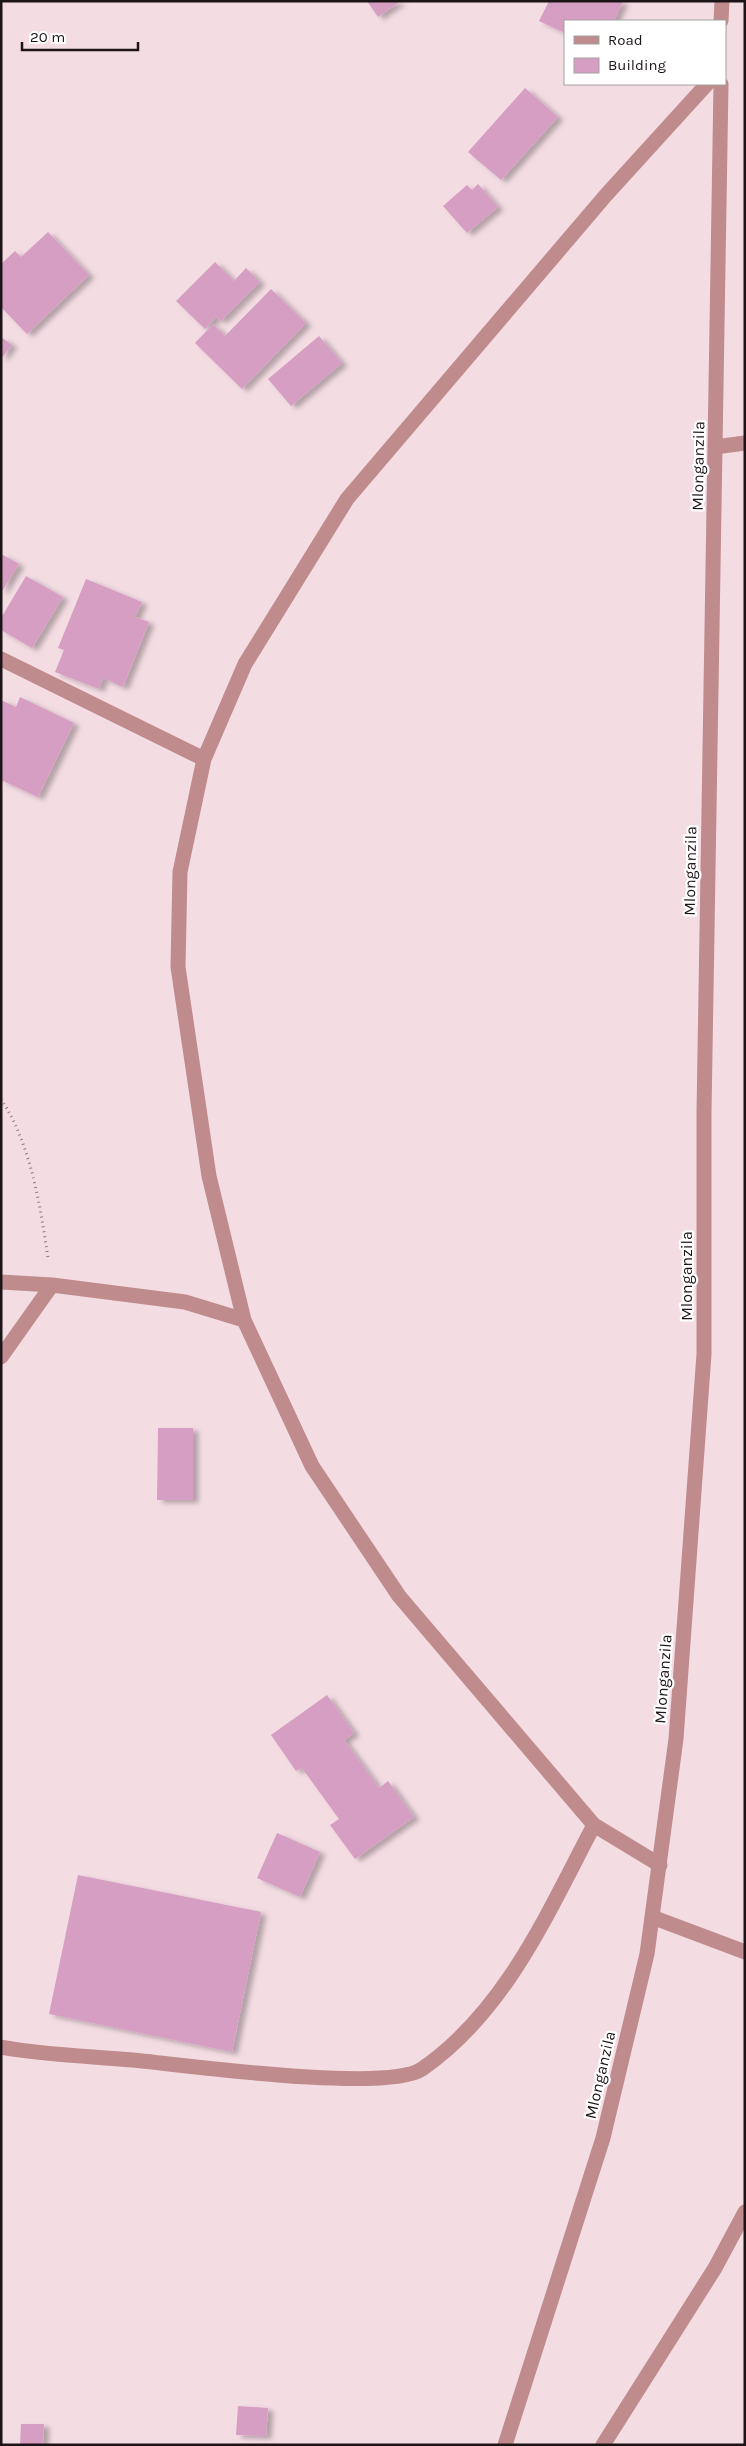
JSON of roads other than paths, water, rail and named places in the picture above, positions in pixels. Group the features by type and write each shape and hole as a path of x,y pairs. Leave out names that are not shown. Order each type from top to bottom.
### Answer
{"street":[{"path":"722,1 722,20"},
{"path":"660,1865 594,1825 399,1596 312,1466 244,1320 209,1176 178,967 180,872 204,759 244,664 347,499 471,356 606,195 706,85"},
{"name":"Mlonganzila","path":"505,2445 604,2138 647,1954 676,1739 704,1354 704,1113 721,85"},
{"path":"715,447 745,443"},
{"path":"1,659 204,759"},
{"path":"1,1282 52,1285 185,1302 244,1320"},
{"path":"1,1357 52,1285"},
{"path":"1,2047 311,2077 382,2078 420,2070 467,2032 522,1960 594,1825"},
{"path":"652,1917 745,1952"},
{"path":"603,2445 715,2268 745,2212"}]}
